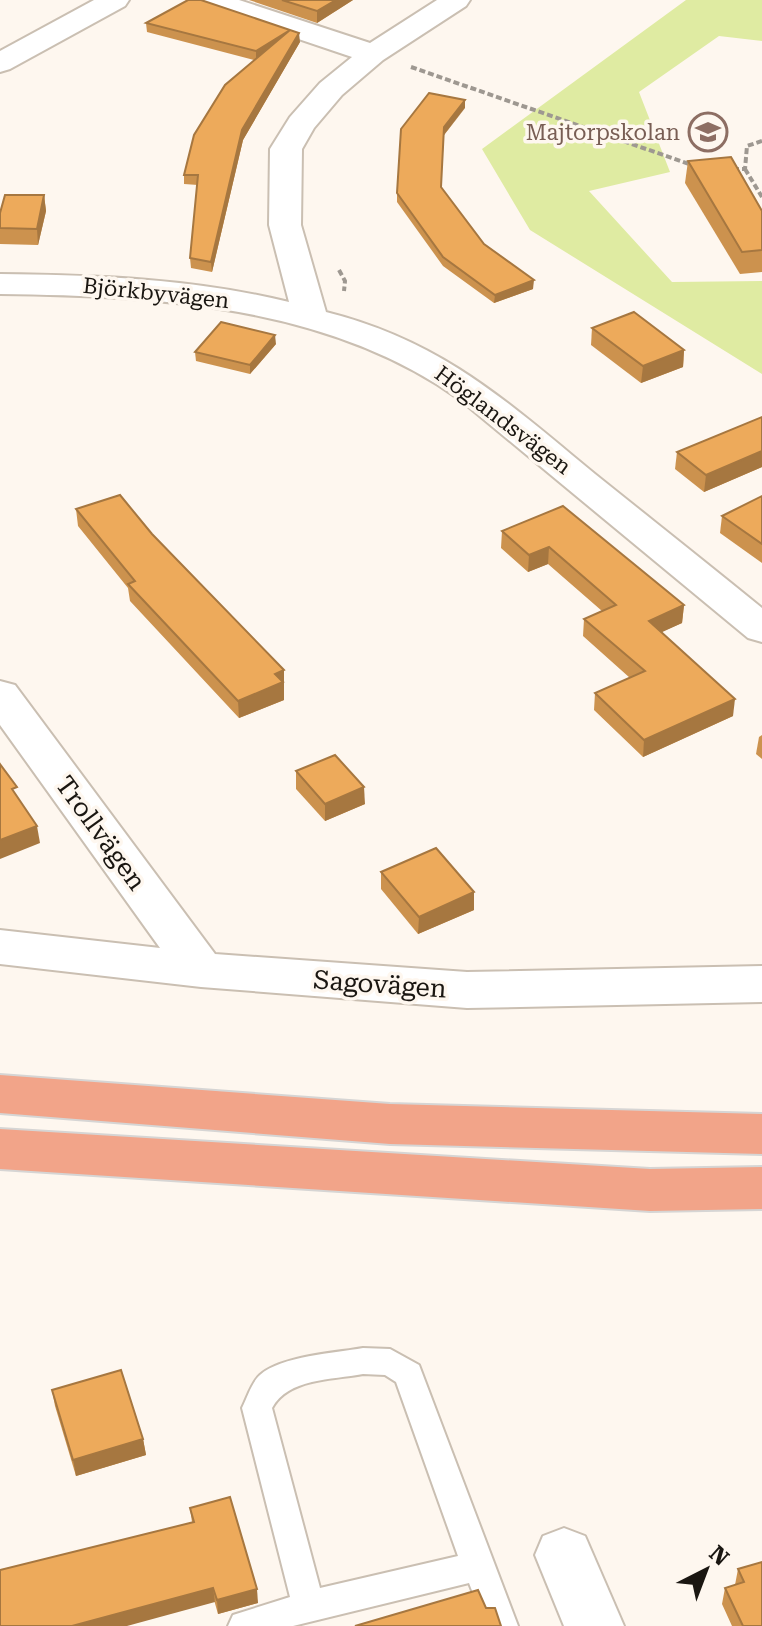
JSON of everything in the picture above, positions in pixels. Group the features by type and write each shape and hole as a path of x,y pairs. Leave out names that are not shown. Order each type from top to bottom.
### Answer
{"highway":[{"path":"0,1094 390,1124 762,1134"},
{"path":"0,1149 650,1190 762,1188"}],"street":[{"path":"0,63 115,0"},
{"path":"211,0 373,54"},
{"path":"310,316 285,225 286,149 301,124 331,89 373,54 456,0"},
{"name":"Björkbyvägen","path":"0,284 97,284 225,299 310,316"},
{"name":"Höglandsvägen","path":"310,316 421,359 481,399 762,629"},
{"name":"Trollvägen","path":"0,695 201,970"},
{"name":"Sagovägen","path":"0,947 201,970 467,990 762,984"},
{"path":"564,1555 594,1626"}],"lane":[{"path":"309,1606 257,1408 269,1385 286,1375 363,1361 390,1362 408,1374 502,1626"},
{"path":"244,1626 309,1606 478,1566"}],"path":[{"path":"373,54 694,166"},
{"path":"762,141 747,146 745,169 762,197"},
{"path":"721,170 745,169"},
{"path":"295,263 334,261 345,281 343,299"}],"green space":[{"path":"686,0 762,0 762,41 719,36 639,92 670,172 589,191 672,282 762,281 762,374 530,230 482,149"}],"building":[{"path":"188,0 201,0 299,33 242,130 211,262 190,258 198,175 184,175 194,135 225,85 290,30 256,51 146,23"},
{"path":"282,0 336,0 317,11"},
{"path":"429,93 465,100 444,127 441,187 484,244 534,280 495,295 443,257 397,193 401,129"},
{"path":"731,157 762,211 762,250 742,252 688,161"},
{"path":"5,195 44,195 37,229 0,228"},
{"path":"634,312 684,350 643,366 592,328"},
{"path":"221,322 275,335 250,365 195,352"},
{"path":"762,417 762,451 706,475 677,452"},
{"path":"120,495 152,534 284,670 275,674 283,682 238,701 128,584 135,581 76,509"},
{"path":"762,496 762,544 722,516"},
{"path":"563,506 684,605 649,621 735,699 644,740 595,693 645,671 584,619 616,605 549,547 529,555 502,531"},
{"path":"335,755 364,787 325,804 296,771"},
{"path":"0,764 17,787 12,789 37,826 0,840"},
{"path":"436,848 474,892 419,917 381,872"},
{"path":"121,1370 143,1439 73,1460 52,1390"},
{"path":"230,1497 257,1589 217,1600 213,1588 72,1626 0,1626 0,1570 194,1522 190,1508"},
{"path":"762,1562 762,1626 743,1626 725,1588 744,1582 738,1569"},
{"path":"478,1590 486,1608 495,1608 501,1626 355,1626"}],"place":[{"name":"Majtorpskolan","path":"708,132"}]}
